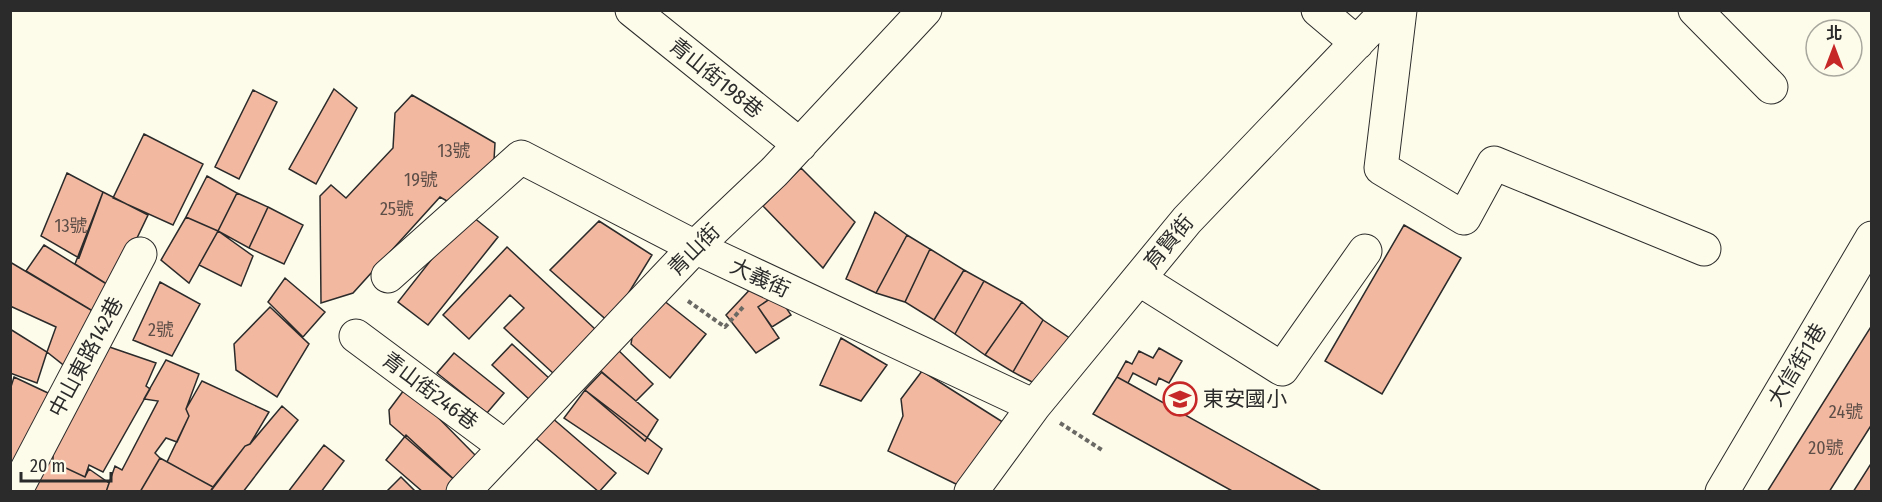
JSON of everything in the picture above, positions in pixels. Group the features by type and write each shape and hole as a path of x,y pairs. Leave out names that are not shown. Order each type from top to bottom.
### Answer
{"street":[{"name":"青山街198巷","path":"632,10 800,145"},
{"name":"青山街","path":"463,492 504,446 695,247 800,145 925,10"},
{"path":"1318,10 1357,43"},
{"name":"育賢街","path":"971,492 1034,406 1187,220 1388,10"},
{"path":"1400,10 1381,168 1464,218 1494,162 1704,249"},
{"path":"1695,10 1771,87"},
{"name":"大義街","path":"388,276 521,157 695,247 1034,406"},
{"name":"大信街1巷","path":"1722,492 1872,238"},
{"path":"1139,279 1282,369 1365,251"},
{"name":"中山東路142巷","path":"15,492 140,254"},
{"name":"青山街246巷","path":"356,336 504,446"}],"path":[{"path":"662,282 725,327 766,280"},
{"path":"1034,406 1102,450"}],"building":[{"path":"334,89 357,108 316,184 289,169"},
{"path":"253,90 277,102 239,179 215,167"},
{"path":"412,95 495,143 493,177 461,209 440,197 353,293 321,303 320,196 331,185 346,198 393,148 395,113"},
{"path":"144,134 203,164 173,225 113,198"},
{"path":"801,168 855,222 823,268 763,206"},
{"path":"67,173 103,192 79,258 41,236"},
{"path":"207,176 237,193 218,231 186,217"},
{"path":"103,192 148,215 113,288 75,264"},
{"path":"237,193 268,207 249,248 218,231"},
{"path":"268,207 303,225 284,264 249,248"},
{"path":"875,212 907,235 876,293 846,279"},
{"path":"468,213 498,237 428,325 398,302"},
{"path":"186,217 218,231 189,283 161,260"},
{"path":"599,221 652,255 610,323 550,270"},
{"path":"1404,225 1461,258 1382,394 1325,361"},
{"path":"218,231 253,256 241,286 199,265"},
{"path":"907,235 930,249 905,302 876,293"},
{"path":"44,245 113,288 96,313 26,271"},
{"path":"507,247 595,329 554,374 504,328 524,308 510,295 469,339 443,315"},
{"path":"930,249 964,270 934,320 905,302"},
{"path":"10,262 96,313 66,367 47,352 56,327 10,306"},
{"path":"964,270 984,281 955,334 934,320"},
{"path":"285,278 325,312 303,337 268,302"},
{"path":"984,281 1022,302 985,355 955,334"},
{"path":"160,282 200,304 172,356 133,340"},
{"path":"757,282 777,294 758,307 779,338 756,353 726,315"},
{"path":"777,294 791,315 772,327 758,307"},
{"path":"663,300 706,334 670,378 631,344 633,332"},
{"path":"1022,302 1043,320 1013,372 985,355"},
{"path":"270,307 309,344 277,397 236,370 234,344"},
{"path":"1043,320 1071,339 1036,384 1013,372"},
{"path":"1872,325 1872,424 1829,492 1767,492"},
{"path":"10,329 47,352 37,383 10,373"},
{"path":"841,338 887,365 861,401 820,385"},
{"path":"92,341 156,363 146,386 150,389 103,472 89,465 85,477 53,462 53,456 43,443"},
{"path":"512,344 550,379 530,400 492,365"},
{"path":"614,346 653,384 636,401 594,366"},
{"path":"1159,348 1182,361 1169,383 1159,378 1156,385 1133,373 1128,383 1117,377 1126,361 1132,364 1139,351 1153,358"},
{"path":"454,353 504,393 487,413 437,373"},
{"path":"166,360 199,374 186,409 189,416 177,442 166,438 155,453 160,458 140,492 106,492 115,466 122,470 158,401 144,399"},
{"path":"922,371 1009,426 958,485 888,451 903,416 901,399"},
{"path":"602,372 658,420 645,441 585,390"},
{"path":"14,377 48,393 17,492 10,492 10,390"},
{"path":"1117,377 1323,492 1234,492 1093,414"},
{"path":"202,381 269,412 250,444 245,446 213,487 167,462 189,416 186,409"},
{"path":"407,386 478,458 459,484 390,424 389,410"},
{"path":"585,390 662,449 648,474 564,418"},
{"path":"282,406 298,420 243,492 210,492 245,446 250,444"},
{"path":"551,417 616,473 599,492 534,437"},
{"path":"406,435 459,484 451,492 423,492 386,460"},
{"path":"324,445 344,461 321,492 288,492"},
{"path":"41,448 53,456 53,462 85,477 89,469 109,483 106,492 23,492"},
{"path":"160,458 213,487 210,492 140,492"},
{"path":"1872,462 1872,492 1853,492"},
{"path":"401,477 416,492 386,492"}],"place":[{"name":"東安國小","path":"1180,399"}]}
